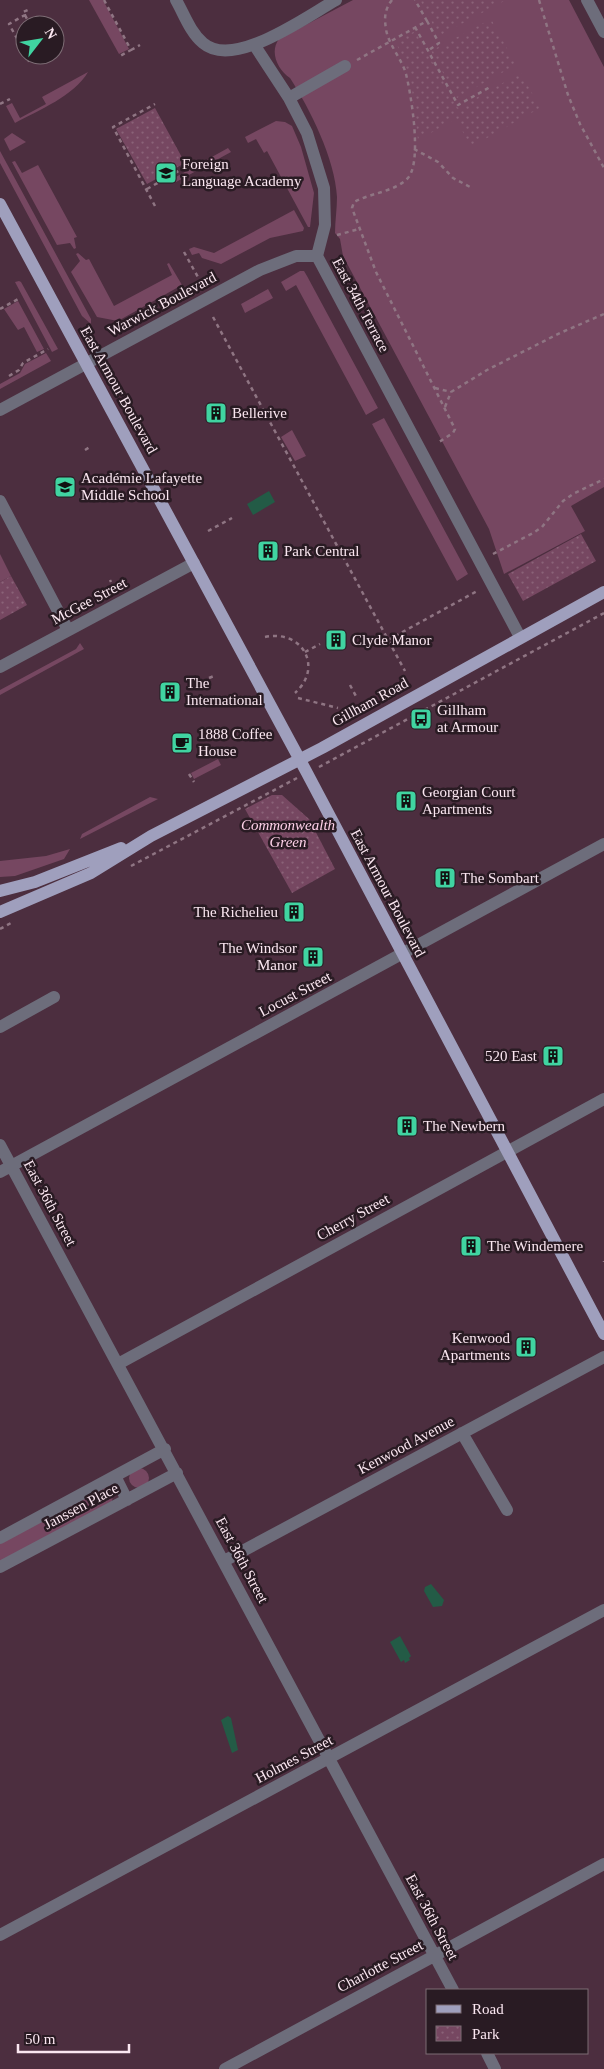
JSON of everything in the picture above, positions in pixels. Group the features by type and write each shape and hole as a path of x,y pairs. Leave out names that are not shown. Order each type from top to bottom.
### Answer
{"main road":[{"name":"East Armour Boulevard","path":"0,204 194,563 604,1334"},
{"name":"Gillham Road","path":"0,912 92,873 151,836 299,760 604,592"},
{"name":"Gillham Road","path":"0,892 35,882 151,836"}],"street":[{"path":"176,0 193,31 204,44 226,51 256,46 336,0"},
{"path":"587,0 604,32"},
{"name":"East 34th Terrace","path":"256,46 289,98 307,133 324,188 324,225 317,256 520,637"},
{"path":"289,98 345,66"},
{"name":"Warwick Boulevard","path":"0,410 260,270 296,256 317,256"},
{"path":"0,501 68,630"},
{"name":"McGee Street","path":"0,667 194,563"},
{"name":"Locust Street","path":"6,1169 604,844"},
{"path":"0,1027 54,998"},
{"name":"Cherry Street","path":"118,1364 604,1099"},
{"name":"East 36th Street","path":"0,1145 6,1169 165,1449 452,1989"},
{"name":"Kenwood Avenue","path":"224,1561 604,1357"},
{"path":"462,1433 507,1510"},
{"name":"Janssen Place","path":"0,1538 165,1449"},
{"name":"Janssen Place","path":"0,1567 177,1473"},
{"path":"115,1476 127,1500"},
{"name":"Holmes Street","path":"0,1935 604,1610"},
{"name":"Charlotte Street","path":"225,2069 604,1864"},
{"path":"488,2054 496,2069"}],"path":[{"path":"104,0 131,50"},
{"path":"392,0 387,8 385,17 386,32 406,74 414,130 412,173 407,179 385,190 362,198 352,205 359,229 384,289 455,430 439,442"},
{"path":"415,0 439,43 429,50"},
{"path":"539,0 568,95 580,124 604,168"},
{"path":"24,15 23,12 28,10"},
{"path":"15,21 9,24 15,35"},
{"path":"345,66 427,21"},
{"path":"416,27 458,106 492,86"},
{"path":"8,34 13,31"},
{"path":"120,56 140,45"},
{"path":"0,104 10,99"},
{"path":"155,206 113,127 156,104"},
{"path":"414,149 438,162 454,178 472,188"},
{"path":"146,189 189,165"},
{"path":"335,235 359,229"},
{"path":"184,252 199,279"},
{"path":"0,309 20,298"},
{"path":"445,407 451,392 521,352 604,314"},
{"path":"213,317 405,671"},
{"path":"9,376 19,370 23,363 48,349"},
{"path":"434,388 451,392"},
{"path":"85,450 90,448"},
{"path":"493,554 542,527 563,501 604,478"},
{"path":"208,531 232,518"},
{"path":"388,640 479,590"},
{"path":"265,637 278,635 289,637 305,652 309,664 307,676 295,693"},
{"path":"305,652 320,644"},
{"path":"209,678 214,676"},
{"path":"350,685 356,698"},
{"path":"298,698 338,708"},
{"path":"189,774 194,782"}],"green space":[{"path":"89,0 103,0 129,49 119,54"},
{"path":"353,0 569,0 604,67 604,487 571,506 585,531 504,574 489,529 343,256 340,239 335,233 337,197 327,151 306,104 276,60 275,49 279,39"},
{"path":"420,0 506,0 439,36"},
{"path":"491,19 516,65 457,98 431,51"},
{"path":"415,31 458,108 521,73 540,108 471,147 456,119 418,140 411,81 396,42"},
{"path":"88,72 82,81 65,95 15,123 6,106 12,103 20,118 46,104 42,97"},
{"path":"155,108 185,163 147,184 116,129"},
{"path":"276,121 285,122 292,126 301,147 314,193 310,227 308,227 267,151 264,153 256,139 248,143 245,137"},
{"path":"12,133 26,142 10,151 4,139"},
{"path":"228,148 231,152 176,182 174,178"},
{"path":"0,151 91,319 91,324 82,316 0,163"},
{"path":"15,161 22,173 38,165 77,237 74,238 76,248 74,249 70,243 57,245 12,162"},
{"path":"294,210 304,228 303,231 270,238 221,264 202,258 199,253 192,255 189,249 194,247 214,253"},
{"path":"78,253 86,260 89,259 114,306 172,275 167,264 169,263 182,285 118,321 97,317 71,272 80,261 76,254"},
{"path":"300,271 304,271 307,276 378,408 366,415 296,285 286,291 281,282"},
{"path":"19,281 58,349 52,352 15,282"},
{"path":"268,289 273,298 245,313 241,304"},
{"path":"18,301 44,349 37,352 24,327 18,330 4,309"},
{"path":"46,353 51,361 0,389 0,384 20,373 25,364"},
{"path":"384,418 468,574 457,581 372,424"},
{"path":"292,430 306,456 295,461 281,437"},
{"path":"581,534 596,561 523,601 508,574"},
{"path":"0,554 11,576 0,582"},
{"path":"11,576 27,605 0,620 0,582"},
{"path":"80,643 84,649 0,695 0,690 76,649"},
{"path":"218,759 221,765 194,779 191,773"},
{"name":"Commonwealth Green","path":"272,795 282,795 309,819 335,869 292,893 245,809"},
{"path":"150,797 158,799 80,839 82,834"},
{"path":"70,849 64,859 15,876 0,877 0,861 46,856"},
{"path":"139,1468 146,1471 149,1478 146,1485 139,1488 132,1485 129,1478 132,1471"},
{"path":"105,1488 113,1494 112,1502 0,1563 0,1543"}],"shaded area":[{"path":"269,491 275,502 253,515 247,504"},
{"path":"431,1584 444,1600 442,1606 433,1607 424,1591 425,1587"},
{"path":"400,1636 411,1656 410,1660 405,1663 404,1660 401,1662 390,1642"},
{"path":"228,1716 231,1718 238,1750 232,1753 221,1720"}],"place":[{"name":"Foreign Language Academy","path":"166,173"},
{"name":"Bellerive","path":"216,413"},
{"name":"Académie Lafayette Middle School","path":"65,487"},
{"name":"Park Central","path":"268,551"},
{"name":"Clyde Manor","path":"336,640"},
{"name":"The International","path":"170,692"},
{"name":"Gillham at Armour","path":"421,719"},
{"name":"1888 Coffee House","path":"182,743"},
{"name":"Georgian Court Apartments","path":"406,801"},
{"name":"The Sombart","path":"445,878"},
{"name":"The Richelieu","path":"294,912"},
{"name":"The Windsor Manor","path":"313,957"},
{"name":"520 East","path":"553,1056"},
{"name":"The Newbern","path":"407,1126"},
{"name":"The Windemere","path":"471,1246"},
{"name":"Kenwood Apartments","path":"526,1347"}]}
